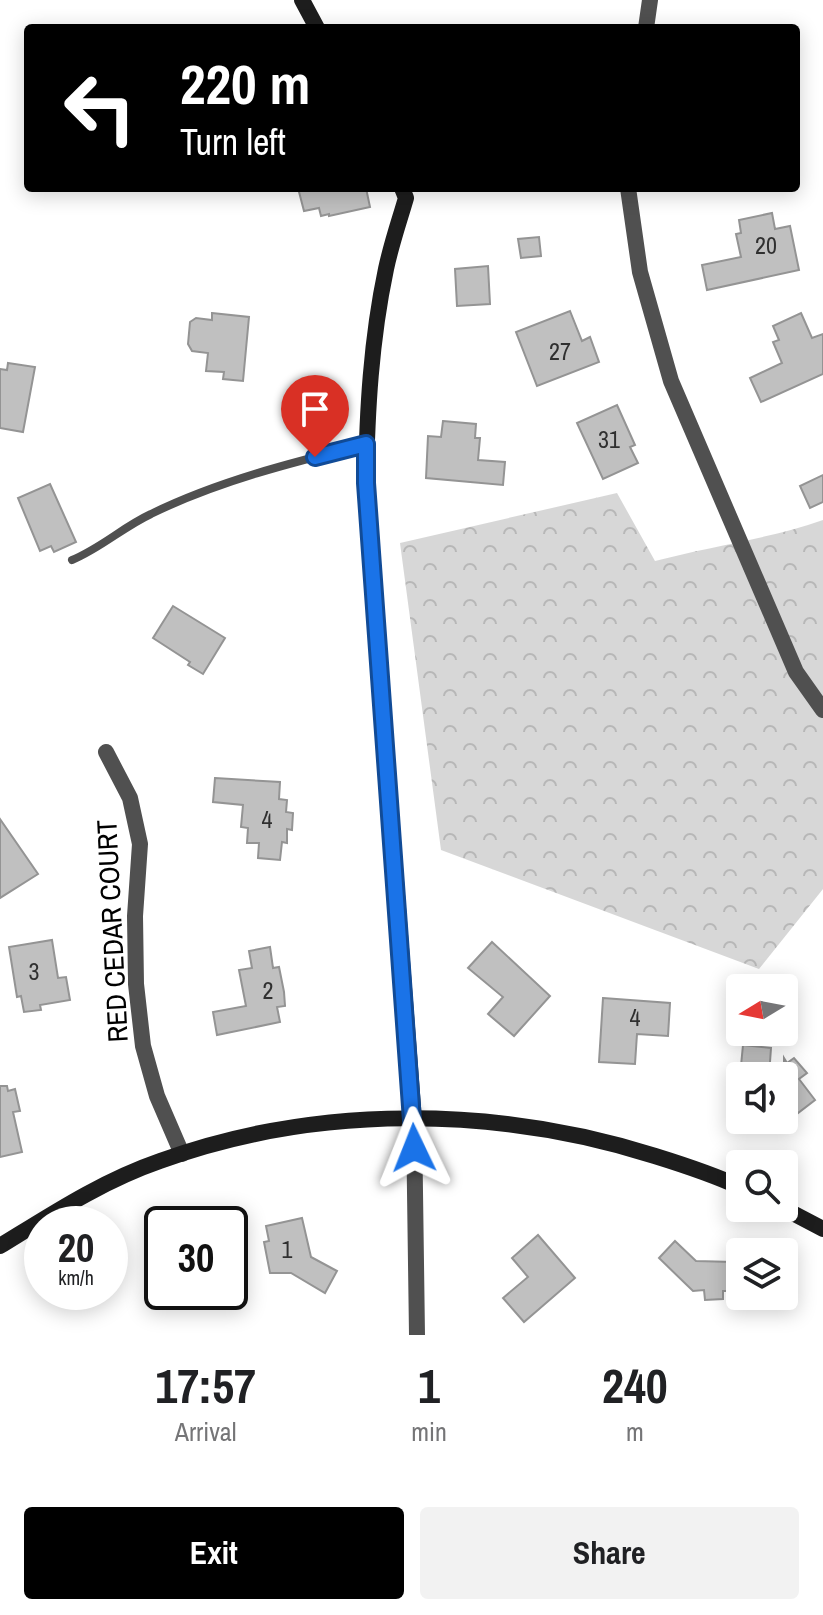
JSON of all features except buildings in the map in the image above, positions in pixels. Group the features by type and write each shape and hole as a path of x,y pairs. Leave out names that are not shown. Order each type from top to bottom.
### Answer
{"street":[{"path":"302,0 315,24"},
{"path":"647,24 650,0"},
{"path":"404,192 406,198 386,268 374,343 367,410 366,483 414,1120 417,1335"},
{"path":"629,192 640,272 671,381 796,672 823,710"},
{"name":"RED CEDAR COURT","path":"106,752 130,798 140,844 135,916 136,984 143,1046 157,1096 182,1154"},
{"path":"0,1246 92,1189 182,1154 240,1136 330,1122 499,1121 605,1140 726,1181"},
{"path":"798,1214 821,1223"}],"lane":[{"path":"72,560 149,514 197,495 289,463 366,444"}],"green space":[{"path":"617,493 655,561 823,520 823,889 759,969 441,850 400,543"}],"route":[{"path":"315,457 366,444 366,483 414,1148"}]}
